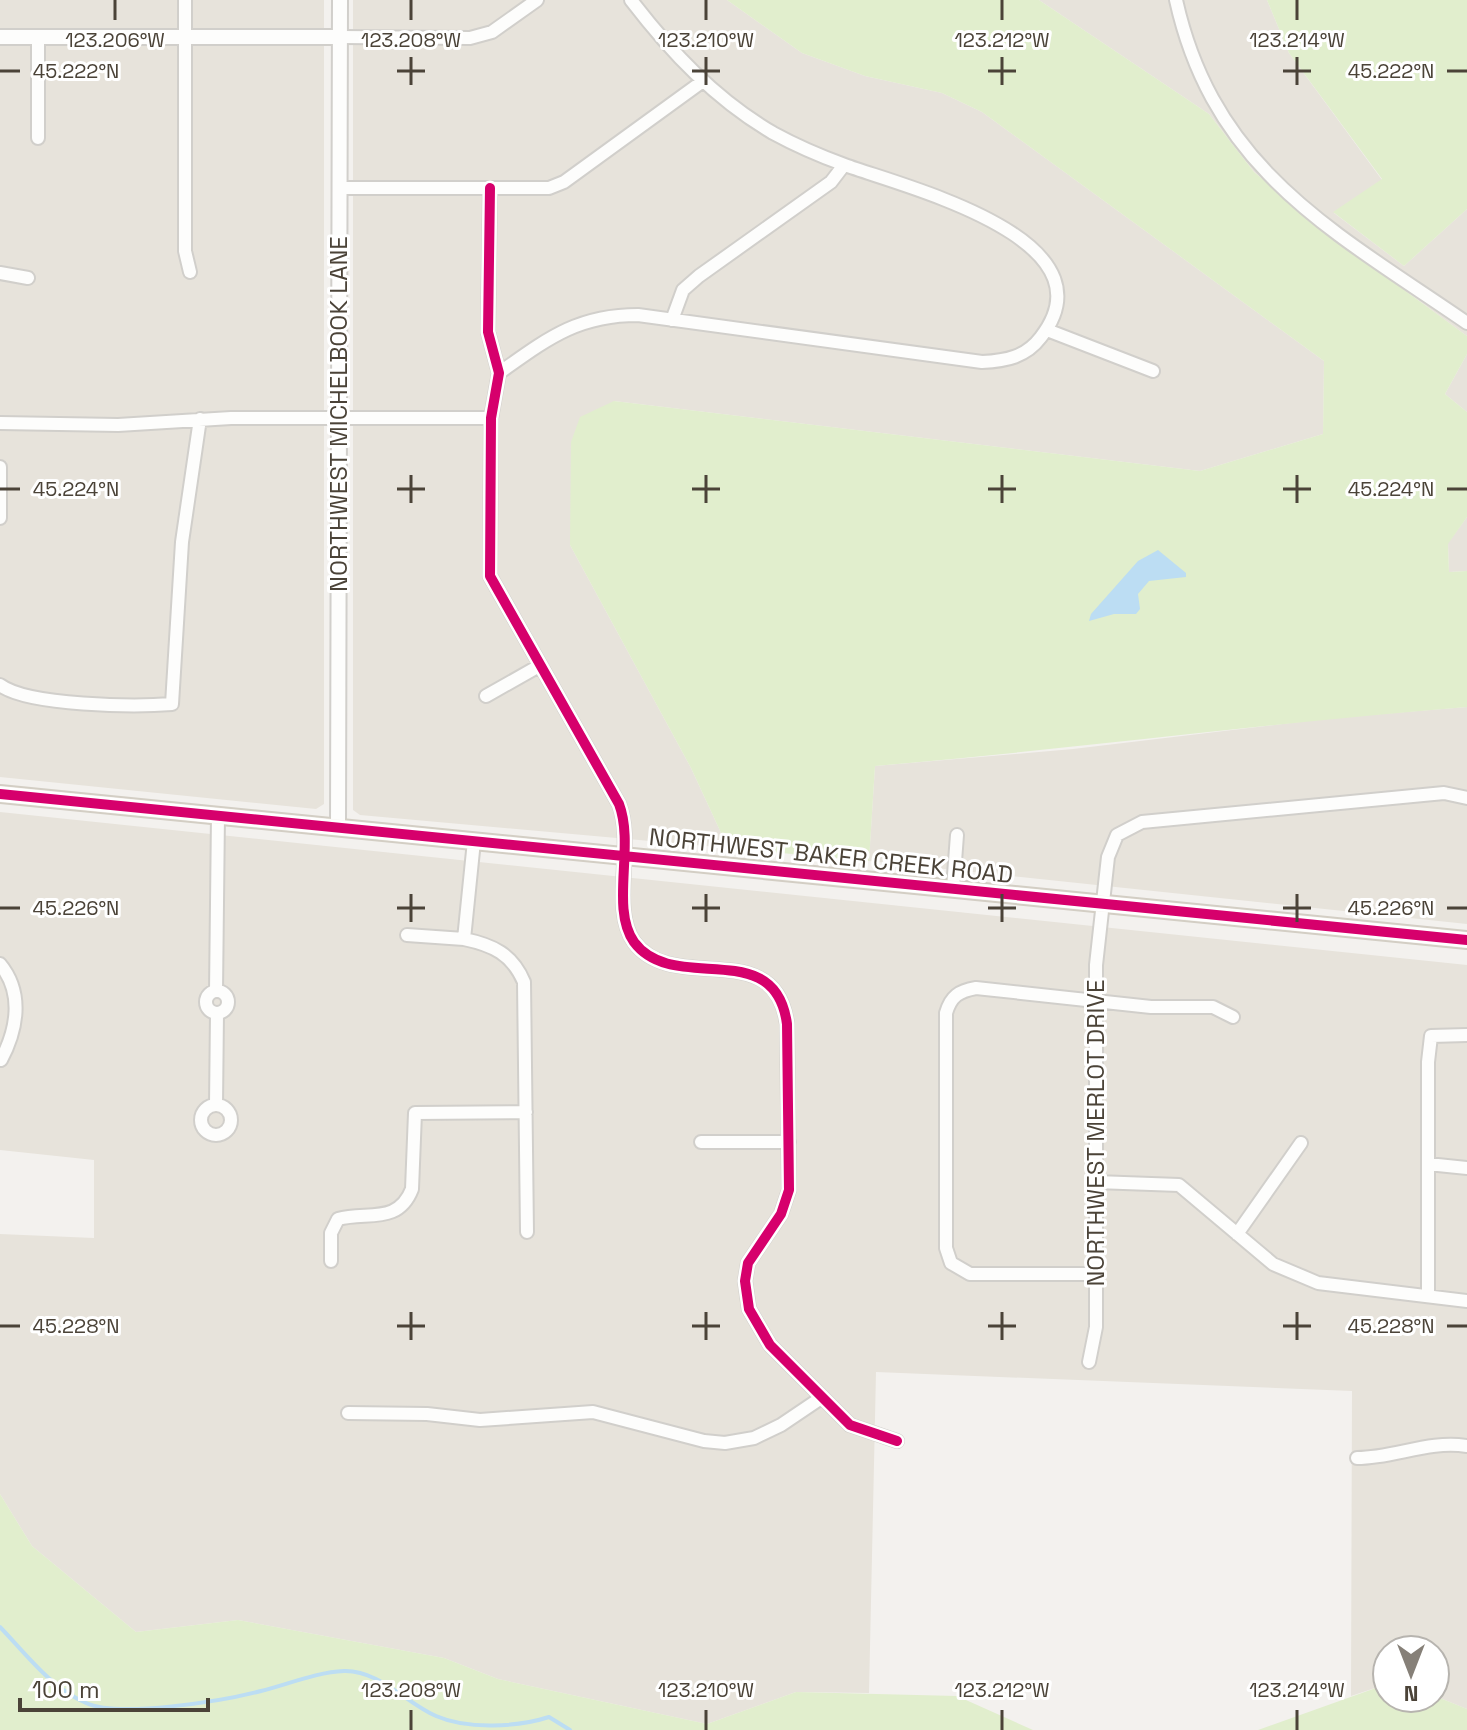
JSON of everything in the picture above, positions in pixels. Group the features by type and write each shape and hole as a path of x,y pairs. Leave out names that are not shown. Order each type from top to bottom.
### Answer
{"main road":[{"name":"NORTHWEST BAKER CREEK ROAD","path":"0,794 1467,940"}],"street":[{"path":"185,0 185,251 190,272"},
{"name":"NORTHWEST MICHELBOOK LANE","path":"338,828 340,0"},
{"path":"0,37 470,38 492,32 537,0"},
{"path":"499,373 575,324 606,315 672,320 982,362 1019,356 1033,347 1047,330 1055,291 1039,256 1021,238 945,198 844,165 772,132 703,81 670,51 631,0"},
{"path":"1176,0 1212,99 1266,175 1307,211 1467,323"},
{"path":"38,37 38,138"},
{"path":"339,188 549,188 564,182 703,81"},
{"path":"672,320 683,290 831,182 844,165"},
{"path":"490,188 488,332 499,373 491,418 490,576 619,804 626,825 624,912 627,930 647,955 667,964 748,972 776,993 787,1024 789,1142 786,1204 748,1263 745,1296 755,1323 770,1345 821,1398 850,1425 897,1441"},
{"path":"0,273 28,278"},
{"path":"1047,330 1153,371"},
{"path":"0,423 118,425 200,419 491,418"},
{"path":"0,685 32,696 138,707 172,704 183,527 200,419"},
{"path":"0,467 0,518"},
{"path":"486,696 539,666"},
{"name":"NORTHWEST MERLOT DRIVE","path":"1089,1362 1096,1327 1096,1000 1103,903 1112,842 1122,830 1142,822 1444,793 1467,798"},
{"path":"216,1105 217,1013 206,1003 209,994 216,991 218,815"},
{"name":"NORTHWEST BAKER CREEK ROAD","path":"953,888 957,835"},
{"path":"464,939 474,841"},
{"path":"407,935 483,943 510,957 524,982 527,1232"},
{"path":"0,964 10,977 15,994 15,1035 1,1060"},
{"path":"1096,1274 970,1274 951,1263 946,1248 946,1029 949,1002 965,990 1151,1007 1213,1007 1233,1017"},
{"path":"1428,1296 1428,1062 1431,1036 1467,1035"},
{"path":"331,1261 331,1233 338,1219 392,1213 408,1198 412,1189 415,1113 526,1112"},
{"path":"701,1142 789,1142"},
{"path":"1237,1234 1301,1143"},
{"path":"1428,1164 1467,1168"},
{"path":"1096,1182 1179,1185 1273,1264 1318,1283 1467,1301"},
{"path":"348,1413 427,1414 480,1420 593,1412 704,1441 725,1443 754,1438 781,1425 821,1398"},
{"path":"1357,1458 1395,1454 1421,1445 1467,1446"}],"shaded area":[{"path":"0,0 324,0 324,804 316,809 0,777"},
{"path":"353,0 727,0 802,53 865,76 942,93 982,112 1324,361 1323,434 1200,471 614,401 570,545 691,768 728,848 360,815 353,810"},
{"path":"1039,0 1267,0 1289,53 1382,180 1334,213 1404,266 1467,209 1467,336 1332,237 1254,172 1209,114"},
{"path":"1467,354 1467,412 1445,394"},
{"path":"1467,517 1467,571 1449,572 1448,543"},
{"path":"1467,707 1467,924 869,861 875,766 1073,749 1332,718"},
{"path":"0,812 1467,965 1467,1709 1451,1702 1451,1634 1371,1634 1371,1689 1351,1696 1352,1391 876,1372 869,1693 796,1692 707,1724 498,1679 444,1658 238,1620 136,1632 32,1546 0,1494 0,1234 94,1238 94,1160 0,1150"}],"green space":[{"path":"727,0 1039,0 1209,114 1254,172 1332,237 1467,336 1467,354 1445,394 1467,412 1467,517 1448,544 1449,572 1467,571 1467,707 875,766 869,861 728,848 691,768 570,545 571,442 580,417 614,401 1200,471 1323,434 1324,361 982,112 942,93 865,76 802,53"},
{"path":"1267,0 1467,0 1467,209 1404,266 1333,212 1382,179 1289,53"},
{"path":"0,1494 32,1546 136,1632 238,1620 444,1658 498,1679 707,1724 796,1692 957,1696 1033,1730 0,1730"},
{"path":"1371,1690 1371,1714 1451,1714 1451,1702 1467,1709 1467,1730 1258,1730"}],"water":[{"path":"1158,550 1186,573 1186,577 1149,581 1138,594 1140,609 1136,614 1114,614 1089,621 1091,614 1138,561"}],"waterway":[{"path":"0,1627 61,1689 86,1703 101,1707 122,1709 198,1703 344,1671 357,1672 381,1681 425,1710 449,1720 493,1726 549,1717 570,1730"}],"cycle path":[{"path":"490,188 488,332 499,373 491,418 490,576 619,804 625,838 624,912 634,942 652,957 673,965 744,973 764,981 779,997 787,1024 789,1190 781,1214 748,1263 745,1281 749,1309 770,1345 850,1425 897,1441"},
{"path":"0,794 1467,940"}]}
